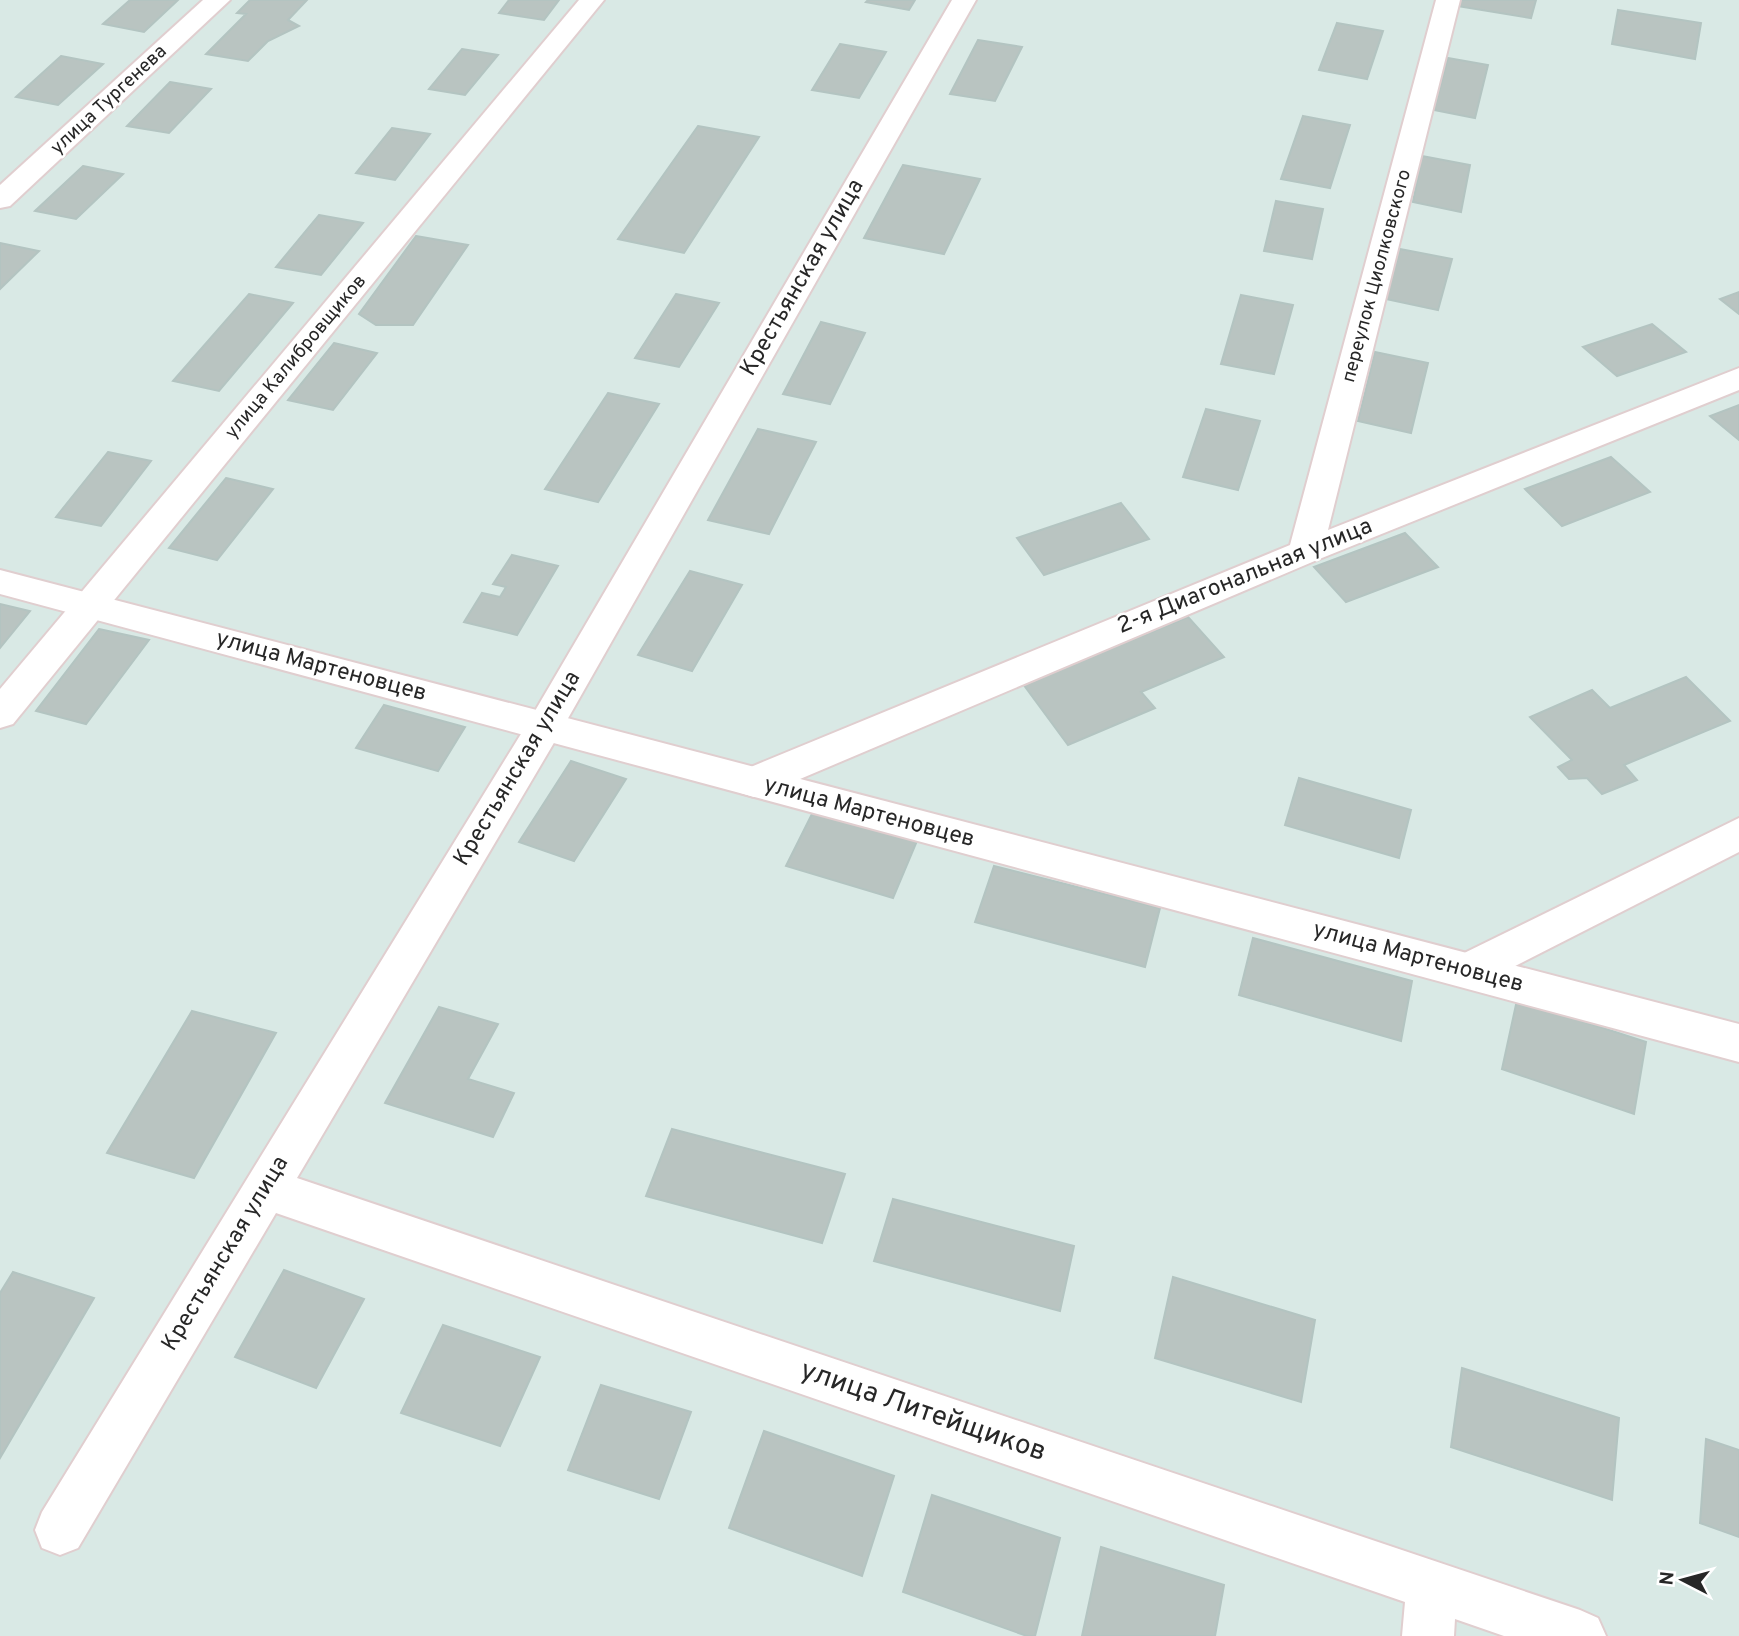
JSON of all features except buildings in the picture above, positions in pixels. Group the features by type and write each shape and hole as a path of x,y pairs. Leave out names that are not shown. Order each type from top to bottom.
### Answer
{"street":[{"name":"улица Тургенева","path":"0,200 218,0"},
{"name":"улица Калибровщиков","path":"0,714 592,0"},
{"name":"Крестьянская улица","path":"60,1530 545,726 964,0"},
{"name":"переулок Циолковского","path":"1305,552 1448,0"},
{"name":"2-я Диагональная улица","path":"754,782 1305,552 1739,378"},
{"name":"улица Мартеновцев","path":"0,582 1739,1043"},
{"path":"1467,971 1739,834"},
{"name":"улица Литейщиков","path":"265,1188 1580,1636"},
{"path":"1428,1636 1432,1585"}]}
